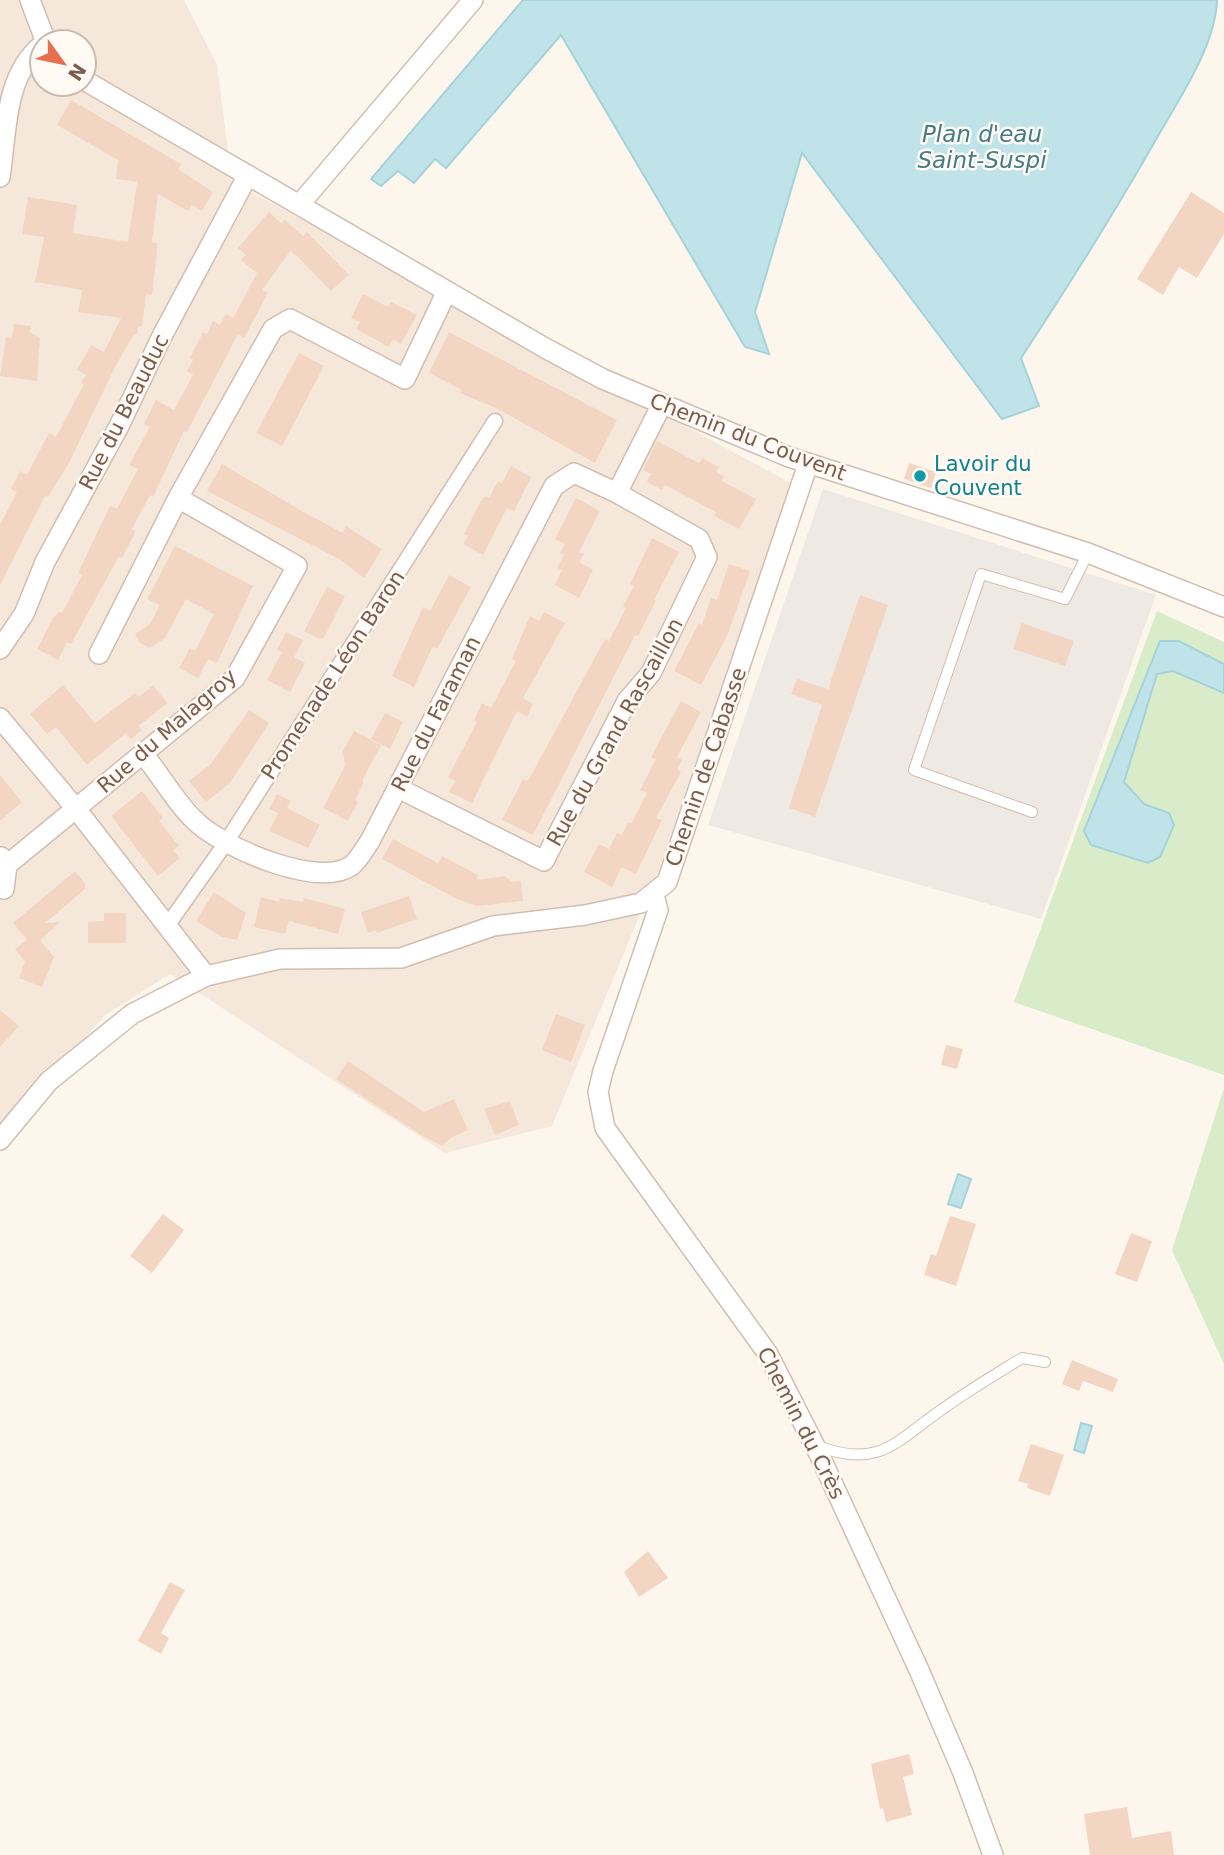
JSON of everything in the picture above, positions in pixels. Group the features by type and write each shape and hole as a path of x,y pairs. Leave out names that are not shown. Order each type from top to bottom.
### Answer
{"street":[{"path":"30,0 38,28"},
{"path":"300,204 474,0"},
{"path":"0,177 13,90 28,58"},
{"name":"Chemin du Couvent","path":"98,88 592,373 808,464 1088,553 1224,607"},
{"name":"Rue du Beauduc","path":"0,649 24,614 45,562 119,426 162,336 248,175"},
{"path":"99,654 178,498 273,329 290,318 405,379 447,290"},
{"path":"617,493 662,404"},
{"name":"Promenade Léon Baron","path":"167,926 225,844 495,421"},
{"name":"Chemin de Cabasse","path":"654,895 667,882 808,464"},
{"name":"Rue du Faraman","path":"144,755 198,824 225,844 266,862 328,873 351,866 370,841 554,486 573,473 617,493"},
{"name":"Rue du Grand Rascaillon","path":"398,788 544,861 627,701 651,673 707,557 699,539 617,493"},
{"name":"Rue du Malagroy","path":"4,861 77,810 235,678 296,566 178,498"},
{"path":"0,718 77,810 205,976"},
{"path":"4,861 4,889"},
{"path":"0,1140 49,1081 132,1014 205,976 280,959 401,958 493,926 585,915 641,903 654,895"},
{"name":"Chemin du Crès","path":"654,895 658,910 598,1092 605,1128 768,1354 814,1444 919,1670 963,1773 993,1855"}],"lane":[{"path":"23,0 36,22"},
{"path":"1032,812 914,770 981,574 1065,598 1088,553"},
{"path":"814,1444 843,1456 869,1454 898,1444 932,1416 1022,1358 1045,1362"}],"shaded area":[{"path":"0,0 184,0 217,65 232,182 791,483 663,859 552,1126 445,1153 170,974 105,1015 0,1135"},
{"path":"823,489 1156,595 1041,919 708,825"}],"green space":[{"path":"1157,611 1224,642 1224,1075 1014,1002"},
{"path":"1224,1088 1224,1364 1172,1250"}],"water":[{"name":"Plan d'eau Saint-Suspi","path":"523,0 1217,0 1215,17 1204,52 1186,88 1074,276 1021,358 1039,406 1002,419 802,153 755,312 769,354 745,347 561,35 446,168 435,159 414,183 398,171 381,186 371,179"},
{"path":"1160,641 1179,641 1224,664 1224,693 1173,671 1157,674 1124,782 1144,804 1169,813 1174,825 1160,857 1148,863 1091,845 1084,831"},
{"path":"958,1174 971,1179 961,1208 948,1204"},
{"path":"1081,1423 1092,1426 1084,1453 1074,1450"}],"building":[{"path":"71,100 181,164 178,169 213,192 202,211 192,205 188,211 158,194 152,242 157,243 157,252 152,295 146,294 142,327 138,326 137,334 134,334 116,365 70,461 48,497 45,496 0,585 0,525 17,492 11,489 20,471 27,475 49,433 56,437 84,384 81,383 86,375 77,370 91,345 104,352 121,318 78,312 82,290 35,282 44,237 22,234 28,197 77,205 73,233 128,242 137,182 116,179 118,160 57,125"},
{"path":"1191,192 1224,213 1224,234 1197,278 1179,267 1163,295 1137,279"},
{"path":"269,212 281,223 285,220 303,236 307,232 349,275 331,291 291,250 262,290 268,293 244,338 238,334 187,432 184,431 153,497 150,495 132,529 136,531 122,558 119,556 71,644 67,642 58,660 37,649 53,618 59,612 62,613 82,575 78,573 110,506 117,509 138,469 129,465 150,427 144,424 156,400 174,410 193,375 187,371 193,360 190,358 203,332 207,334 213,321 220,325 226,314 233,318 257,273 241,260 246,255 238,248"},
{"path":"363,294 388,307 391,302 417,315 401,344 393,339 389,347 356,329 360,322 351,318"},
{"path":"14,324 31,326 30,332 40,338 37,381 0,376 6,337 12,338"},
{"path":"449,332 617,420 595,463 496,408 460,393 462,390 429,373"},
{"path":"299,353 324,366 282,446 256,433"},
{"path":"657,441 699,463 702,458 719,467 716,472 724,476 722,481 756,499 739,529 714,516 716,512 665,485 662,490 647,482 651,474 643,470"},
{"name":"Lavoir du Couvent","path":"909,463 936,472 931,488 904,479"},
{"path":"222,464 307,514 343,533 346,526 382,549 364,578 339,559 207,491"},
{"path":"511,466 531,477 514,511 507,508 483,555 463,544 468,536 464,534 479,504 485,496 489,498 498,481 502,483"},
{"path":"576,498 600,511 579,552 584,554 579,562 593,570 579,598 555,585 562,570 557,568 564,555 560,553 565,544 555,539"},
{"path":"652,538 679,552 533,835 502,820 523,779 528,781 605,639 609,641 626,608 623,606 634,586 630,584"},
{"path":"175,546 253,586 217,663 208,659 198,678 179,668 190,648 195,651 214,614 209,612 211,609 208,611 186,599 165,638 150,648 140,643 135,634 150,624 160,605 147,599"},
{"path":"729,564 750,571 728,634 701,685 674,671 699,623 702,625 711,598 717,600"},
{"path":"449,575 471,587 437,649 433,646 414,687 392,676 423,607 430,611"},
{"path":"327,587 345,596 324,638 318,638 304,631"},
{"path":"860,595 888,605 815,817 789,808 822,705 791,694 797,679 828,689"},
{"path":"544,612 565,623 523,698 533,704 527,717 517,711 472,803 449,792 456,781 448,777 477,722 474,720 482,703 491,708 516,661 512,659 530,616 539,621"},
{"path":"1022,623 1074,641 1065,666 1013,649"},
{"path":"286,632 303,640 294,658 305,663 290,692 267,680 282,652 277,650"},
{"path":"63,685 95,723 135,693 139,697 153,685 167,703 139,726 142,730 131,739 126,733 87,765 56,727 47,734 30,714"},
{"path":"681,701 701,712 677,757 682,760 677,769 681,772 656,818 662,820 636,874 622,867 612,887 584,872 599,844 609,849 617,833 622,835 628,822 631,824 647,793 640,790 656,759 651,757"},
{"path":"249,710 269,723 230,783 206,802 189,781 211,764"},
{"path":"385,713 403,722 390,749 371,739"},
{"path":"354,731 381,745 362,781 364,782 355,800 358,802 348,821 323,808 345,766 343,751"},
{"path":"0,775 22,802 0,821"},
{"path":"142,791 163,818 159,821 179,846 173,850 180,858 158,876 111,816"},
{"path":"277,794 291,801 287,808 320,825 308,848 269,831 278,813 269,809"},
{"path":"393,839 438,863 442,856 478,875 476,880 505,876 512,882 521,881 523,901 476,906 455,898 382,859"},
{"path":"75,871 85,884 85,889 45,923 60,922 40,940 54,957 42,987 19,978 25,962 15,949 27,940 13,923"},
{"path":"214,892 246,913 237,940 222,937 196,921"},
{"path":"409,896 417,919 377,933 376,930 368,933 361,912"},
{"path":"261,897 279,902 280,898 303,902 304,898 345,909 338,934 289,921 285,934 254,927"},
{"path":"104,913 126,913 126,943 88,943 88,922 104,921"},
{"path":"0,1010 19,1026 0,1047"},
{"path":"556,1014 585,1025 571,1062 542,1050"},
{"path":"946,1045 963,1049 957,1069 941,1065"},
{"path":"348,1061 424,1112 454,1099 468,1130 452,1137 442,1146 421,1135 336,1079"},
{"path":"510,1101 519,1125 495,1135 484,1109"},
{"path":"163,1214 184,1230 152,1273 130,1256"},
{"path":"950,1216 976,1224 956,1286 924,1275 931,1254 936,1256"},
{"path":"1131,1233 1152,1241 1137,1282 1115,1274"},
{"path":"1072,1360 1118,1379 1113,1392 1083,1381 1079,1391 1062,1384"},
{"path":"1031,1444 1064,1455 1050,1496 1027,1488 1028,1484 1018,1481"},
{"path":"648,1551 668,1578 639,1597 624,1572"},
{"path":"170,1582 185,1590 161,1633 169,1638 161,1654 138,1641"},
{"path":"909,1754 914,1774 903,1777 912,1815 886,1822 883,1808 880,1809 871,1764"},
{"path":"1127,1807 1132,1838 1171,1831 1174,1855 1090,1855 1084,1814"}],"place":[{"name":"Lavoir du Couvent","path":"920,476"}]}
